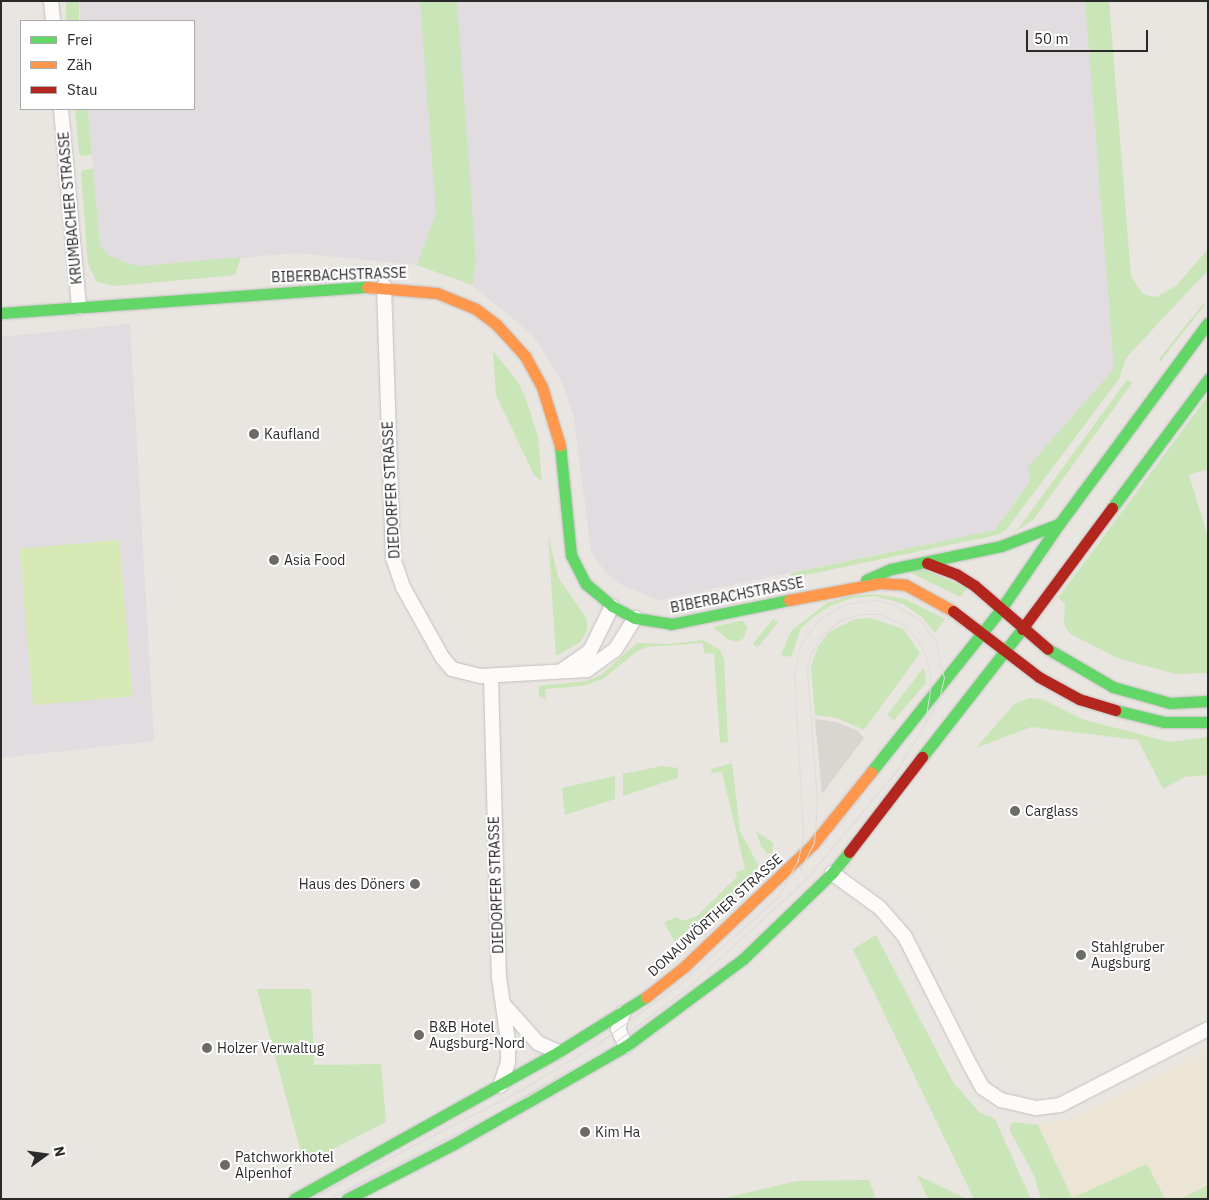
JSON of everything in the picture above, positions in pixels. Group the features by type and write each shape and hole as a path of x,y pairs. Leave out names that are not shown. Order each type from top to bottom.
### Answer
{"main road":[{"name":"BIBERBACHSTRASSE","path":"1,313 384,286 415,288 437,293 476,309 496,324 525,356 542,387 559,437 571,555 586,584 612,606 636,618 671,624 852,587 880,583 906,585 936,599 983,631 1006,650"},
{"name":"DONAUWÖRTHER STRASSE","path":"294,1199 392,1142 500,1086 623,1013 684,967 798,860 856,794 1001,609 1059,524 1208,324"},
{"path":"347,1199 454,1144 626,1046 743,958 832,873 1022,629 1208,379"},
{"name":"BIBERBACHSTRASSE","path":"852,587 891,569 1001,546 1059,524"},
{"path":"927,563 956,574 1001,609 1022,629 1068,663 1112,687 1170,704 1208,701"},
{"path":"1006,650 1039,677 1096,707 1164,722 1208,722"}],"street":[{"path":"51,1 53,20"},
{"name":"KRUMBACHER STRASSE","path":"61,110 79,307"},
{"name":"DIEDORFER STRASSE","path":"384,286 385,382 393,558 397,573 438,650 452,669 466,675 491,676 586,670 604,660 627,634 636,618"},
{"path":"564,670 590,651 612,606"},
{"name":"DIEDORFER STRASSE","path":"491,676 492,799 502,1003 508,1062 500,1086"},
{"path":"832,873 880,908 906,937 983,1088 1001,1100 1036,1108 1060,1105 1208,1029"},
{"path":"502,1003 538,1043 558,1052"},
{"path":"623,1013 618,1030 626,1046"}],"shaded area":[{"path":"79,1 1085,1 1114,369 1029,467 1030,481 995,530 659,600 620,584 605,572 591,551 574,417 561,380 533,335 472,285 417,265 297,253 141,266 129,265 108,255 100,245 88,110 195,110 195,20 81,20"},
{"path":"130,324 154,741 1,758 1,337"},
{"path":"815,719 836,722 858,731 864,738 822,794"},
{"path":"1208,1048 1208,1185 1181,1199 1165,1199 1147,1164 1072,1198 1038,1125 1069,1119"}],"green space":[{"path":"66,1 79,1 79,20 66,20"},
{"path":"420,1 457,1 476,261 472,285 417,265 436,213"},
{"path":"1085,1 1109,1 1131,277 1143,294 1156,297 1176,286 1208,249 1208,270 1126,358 1119,379 1006,530 997,535 791,578 791,573 995,530 1030,481 1028,467 1114,369"},
{"path":"75,110 88,110 92,155 82,156 79,153"},
{"path":"93,169 100,245 108,255 129,264 141,266 241,257 235,275 116,286 97,282 88,264 81,173 83,170"},
{"path":"1203,304 1205,305 1160,362 1159,359"},
{"path":"493,351 518,382 526,399 538,437 542,481 534,475 496,395"},
{"path":"1127,380 1132,383 1034,519 1006,538 1018,529"},
{"path":"1208,396 1208,469 1189,475 1208,537 1208,673 1176,674 1117,658 1069,633 1064,624 1065,603 1058,598"},
{"path":"548,534 558,577 587,619 587,631 580,642 556,656"},
{"path":"119,540 133,696 33,705 19,549"},
{"path":"905,570 925,570 967,588 960,597"},
{"path":"876,594 905,599 945,619 935,633 922,617 903,604 875,596 852,598 830,606 816,615 801,628 791,657 781,655 791,631 827,603 851,596"},
{"path":"871,618 903,629 920,653 864,730 837,718 815,715 811,666 819,645 829,632 855,619"},
{"path":"773,619 778,623 758,648 753,644"},
{"path":"743,621 747,628 744,638 738,642 727,639 713,627"},
{"path":"703,640 720,650 724,659 728,742 720,743 714,653 704,654 703,643 647,647 636,652 603,679 582,686 546,689 546,700 539,696 539,686 586,681 601,675 637,643 669,644"},
{"path":"924,667 926,683 894,720 887,715"},
{"path":"1029,698 1041,699 1085,720 1170,742 1208,737 1208,775 1185,777 1163,789 1138,740 1031,727 976,748 1014,704"},
{"path":"732,763 740,831 758,865 756,871 675,942 664,922 677,917 682,921 697,916 737,877 736,872 745,869 722,772 712,773 711,769"},
{"path":"662,766 678,768 678,778 623,796 623,774"},
{"path":"615,776 615,799 565,815 562,788"},
{"path":"756,831 773,843 772,854 767,853 761,846"},
{"path":"876,935 953,1082 979,1112 995,1119 1031,1199 974,1199 853,949"},
{"path":"257,989 311,989 314,1065 381,1064 386,1122 304,1164"},
{"path":"1013,1122 1038,1125 1072,1198 1147,1164 1165,1199 1041,1199 1034,1175 1009,1129"},
{"path":"917,1175 967,1199 928,1199"},
{"path":"869,1180 876,1199 720,1199 797,1181"},
{"path":"1208,1185 1208,1199 1181,1199"}],"tram line":[{"path":"328,1199 526,1097 602,1052 686,989 806,879 897,770 939,699 944,678 936,642 920,620 895,605 876,600 844,604 818,620 801,643 794,673 803,836 798,860 777,898"},
{"path":"800,870 814,843 817,801 807,671 810,655 820,637 841,620 861,614 880,614 904,625 920,642 927,660 931,684 925,720"},
{"path":"310,1199 522,1089 597,1044 681,983 778,897"}],"traffic: fast":[{"path":"1,313 367,287"},
{"path":"1001,609 1059,524 1208,323"},
{"path":"1112,508 1208,379"},
{"path":"560,445 571,555 586,584 612,606 635,618 671,624 789,600"},
{"path":"866,580 891,569 1001,546 1059,524"},
{"path":"871,772 1001,609"},
{"path":"922,757 1022,629"},
{"path":"1048,649 1113,687 1170,703 1208,701"},
{"path":"1115,710 1164,722 1208,722"},
{"path":"347,1199 454,1144 626,1046 743,959 832,873 849,852"},
{"path":"294,1199 558,1052 646,997"}],"traffic: slow":[{"path":"367,287 437,293 476,309 496,324 525,356 542,387 560,445"},
{"path":"789,600 880,583 906,585 953,611"},
{"path":"646,997 684,967 814,843 871,772"}],"traffic: jam":[{"path":"1022,629 1112,508"},
{"path":"927,563 956,574 975,586 1048,649"},
{"path":"953,611 1039,677 1079,699 1115,710"},
{"path":"849,852 922,757"}],"place":[{"name":"Kaufland","path":"254,434"},
{"name":"Asia Food","path":"274,560"},
{"name":"Carglass","path":"1015,811"},
{"name":"Haus des Döners","path":"415,884"},
{"name":"Stahlgruber Augsburg","path":"1081,955"},
{"name":"B&B Hotel Augsburg-Nord","path":"419,1035"},
{"name":"Holzer Verwaltug","path":"207,1048"},
{"name":"Kim Ha","path":"585,1132"},
{"name":"Patchworkhotel Alpenhof","path":"225,1165"}]}
